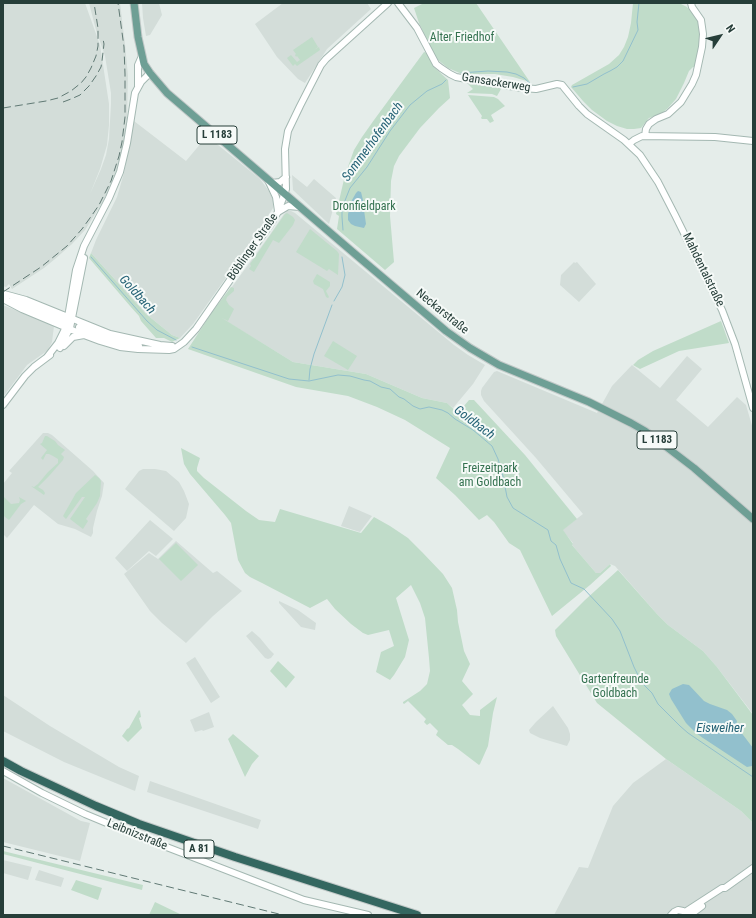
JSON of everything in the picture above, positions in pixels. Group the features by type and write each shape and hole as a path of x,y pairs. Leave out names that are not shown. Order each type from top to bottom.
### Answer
{"highway":[{"name":"A 81","path":"3,761 96,806 139,824 235,857 417,915"},
{"name":"A 81","path":"3,765 87,807 136,827 226,859 403,915"}],"main road":[{"name":"L 1183","path":"134,3 142,56 144,64 150,73"},
{"name":"Böblinger Straße","path":"180,346 190,336 278,212 286,187 285,145 288,131 321,65 388,3"},
{"name":"Gansackerweg","path":"398,3 417,28 436,64 445,72 456,77 528,88 540,88 560,84"},
{"path":"645,136 647,126 651,122 668,114 681,102 696,75 702,47 703,34 701,20 691,3"},
{"path":"138,86 138,65 142,56"},
{"path":"60,348 67,327 67,319 76,270 84,246 110,198 120,172 127,143 135,93 143,79 150,73"},
{"name":"Neckarstraße","path":"150,73 172,98 458,340 499,365 589,402 644,431 694,468 753,519"},
{"name":"Mahdentalstraße","path":"560,84 587,114 629,144 643,159 658,182 722,310 753,408"},
{"path":"629,144 639,136 715,137 753,141"},
{"path":"266,177 276,196 278,212 288,206 300,207"},
{"path":"272,183 280,182 286,177"},
{"path":"67,319 92,232"},
{"path":"3,296 67,319"},
{"path":"3,296 22,309 67,327 160,345 180,346"},
{"path":"3,296 26,300 56,313 81,329 109,339 142,347 169,350 180,346"},
{"path":"56,313 64,309 71,299"},
{"path":"47,357 58,343 67,327"},
{"path":"3,405 25,376 34,367 65,346 81,329"},
{"path":"142,347 160,345"},
{"name":"Leibnizstraße","path":"3,771 23,783 85,814 138,836 304,900 368,915"},
{"path":"671,915 678,910 687,914 722,888 725,888 753,868"}],"shaded area":[{"path":"3,3 85,3 100,45 109,104 107,145 100,169 90,194 106,155 109,139 111,93 105,56 89,3 120,3 128,76 127,119 123,148 116,174 102,203 85,230 72,244 44,268 12,289 9,284 6,287 3,286"},
{"path":"142,3 159,3 162,15 150,35 146,36 143,18"},
{"path":"283,3 367,3 371,9 327,49 305,83 298,79 277,57 255,24"},
{"path":"134,121 186,161 207,136 260,179 269,191 274,202 273,208 250,244 193,324 180,338 172,335 146,314 91,253 117,197 124,173"},
{"path":"292,175 307,187 314,179 336,198 329,224 293,190"},
{"path":"287,211 295,213 454,345 485,365 473,384 453,408 447,403 422,398 366,374 293,362 213,313"},
{"path":"574,262 577,262 596,284 579,302 560,285 561,275"},
{"path":"3,305 54,326 52,342 48,350 27,365 3,397"},
{"path":"687,356 702,369 676,400 708,427 737,397 746,405 753,429 753,714 703,651 668,625 615,566 610,564 600,573 596,573 572,545 573,543 562,530 583,514 536,458 484,401 481,395 482,388 494,372 497,371 597,413 612,386 632,365 660,388"},
{"path":"43,433 52,435 93,471 104,483 91,537 75,529 58,524 34,505 7,538 3,534 3,484 12,473 9,471"},
{"path":"143,469 166,471 179,482 184,491 189,504 186,518 174,531 125,489 139,471"},
{"path":"349,506 372,516 360,532 341,526"},
{"path":"150,520 173,539 156,556 149,551 127,571 115,558"},
{"path":"176,541 213,573 217,571 242,591 213,616 186,643 150,611 124,574 149,553 158,559"},
{"path":"279,601 298,610 316,623 315,630 301,627 279,603"},
{"path":"252,631 274,654 271,658 265,658 246,636"},
{"path":"195,657 220,697 211,703 186,663"},
{"path":"3,695 50,726 119,767 139,776 135,791 64,762 3,731"},
{"path":"553,706 568,728 570,740 567,746 540,738 530,733 529,730"},
{"path":"209,712 214,727 195,732 190,720"},
{"path":"666,759 741,811 753,823 753,915 554,915 579,867 588,868 613,806 633,783"},
{"path":"3,778 81,821 90,823 80,861 3,842"},
{"path":"150,781 261,820 258,829 147,792"},
{"path":"3,860 32,867 28,880 3,873"},
{"path":"39,870 64,878 61,887 35,880"}],"green space":[{"name":"Alter Friedhof","path":"421,3 476,3 530,82 495,74 462,74 448,68 438,60 434,54 419,23 414,8 422,4"},
{"path":"633,3 679,3 687,7 699,24 701,39 697,67 693,67 689,71 676,99 661,114 649,118 641,128 627,129 607,121 592,110 571,87 609,64 619,55 628,37"},
{"path":"312,37 318,47 314,50 319,47 320,50 297,66 295,64 293,66 287,58 291,55 297,62 300,60 297,56 296,57 293,50"},
{"name":"Dronfieldpark","path":"424,52 427,53 434,67 448,80 450,98 420,128 399,156 394,166 391,181 390,216 394,262 385,270 337,229 339,216 336,214 345,175 354,150"},
{"path":"468,84 501,89 497,96 492,94 467,93 473,89"},
{"path":"468,95 494,97 505,106 491,115 494,121 490,123 487,119 481,118 482,116"},
{"path":"287,213 295,220 293,225 279,243 273,240 254,272 249,269 251,266 250,264"},
{"path":"310,229 339,254 338,275 329,269 327,271 296,252"},
{"path":"91,253 146,314 172,335 180,338 172,342 164,338 156,338 89,258"},
{"path":"317,274 330,282 330,286 326,291 329,297 328,298 326,297 323,289 314,284 313,281"},
{"name":"Freizeitpark am Goldbach","path":"231,287 234,288 234,291 227,297 226,300 234,309 228,321 222,318 293,362 366,374 422,398 447,403 458,413 469,400 474,400 525,455 577,519 563,530 573,544 572,545 596,573 600,573 610,564 611,566 552,616 520,550 509,543 487,515 479,520 436,478 450,448 405,420 348,396 296,387 188,349 212,312"},
{"path":"721,321 729,343 679,351 640,369 633,365 638,360 653,351"},
{"path":"333,341 357,356 348,370 324,356"},
{"path":"45,436 55,441 65,450 61,454 64,457 63,460 38,487 43,490 45,493 44,495 31,486 34,487 38,484 58,463 58,459 49,454 46,454 43,460 41,458 47,450 40,444"},
{"path":"181,448 200,458 197,471 204,478 259,520 275,522 280,509 361,533 374,517 408,538 443,574 452,588 464,651 470,664 462,681 473,694 462,705 470,715 480,716 480,710 497,697 488,746 479,765 452,745 448,745 436,735 438,731 430,723 427,725 424,722 426,719 408,701 404,704 403,703 427,684 430,671 425,618 420,603 411,585 396,598 409,640 405,657 390,680 376,672 381,652 394,646 389,630 368,635 351,624 327,599 310,608 245,573 238,560 231,523 190,474 184,464"},
{"path":"95,475 101,481 100,496 86,519 88,521 83,529 70,519 85,497 82,497 66,519 63,516 76,493"},
{"path":"4,497 11,504 19,503 19,497 26,501 21,504 9,520 3,515"},
{"path":"176,543 198,565 181,581 159,559"},
{"name":"Gartenfreunde Goldbach","path":"618,570 668,625 703,651 753,715 753,823 741,811 666,759 597,703 556,636 555,630"},
{"path":"278,661 295,677 286,688 270,671"},
{"path":"139,710 141,717 139,718 142,728 128,742 122,736 129,728"},
{"path":"233,734 259,756 252,764 245,777 228,739"},
{"path":"3,851 143,885 142,890 3,854"},
{"path":"76,880 102,888 98,900 71,890"},
{"path":"155,902 182,915 149,915"}],"water":[{"path":"358,191 361,192 363,200 366,224 364,228 351,224 348,220 352,200"},
{"name":"Eisweiher","path":"683,684 689,685 704,701 727,710 732,714 737,721 737,727 753,748 752,766 747,767 696,733 686,723 669,694 672,689"}],"waterway":[{"name":"Sommerhofenbach","path":"573,87 587,84 617,67 623,61 638,30 637,22 639,3"},
{"name":"Sommerhofenbach","path":"461,73 488,71 507,72 524,78 533,86"},
{"name":"Sommerhofenbach","path":"343,230 342,208 350,188 367,167 390,131 410,105 427,91 442,84 446,80"},
{"name":"Goldbach","path":"91,257 147,321 157,330 176,340"},
{"name":"Sommerhofenbach","path":"334,301 342,287 345,275 342,257"},
{"name":"Sommerhofenbach","path":"309,380 314,354 332,305"},
{"name":"Goldbach","path":"192,347 289,379 309,381 338,375 350,376 370,381 381,387 390,389 399,397 420,409 429,407 442,410 473,430 492,446 498,459 507,497 513,508 548,530 551,541 556,545 560,559 571,583 584,589 612,619 620,631 639,677 652,693 658,704 688,733 753,777"}],"railway":[{"path":"3,108 58,98 71,91 81,83 91,68 98,46 98,28 94,3"},
{"path":"3,292 41,267 67,246 82,229 99,205 111,181 119,156 125,117 124,47 118,3"},
{"path":"63,102 80,95 96,76 101,67 104,44 103,39"},
{"path":"3,846 283,915"}]}
